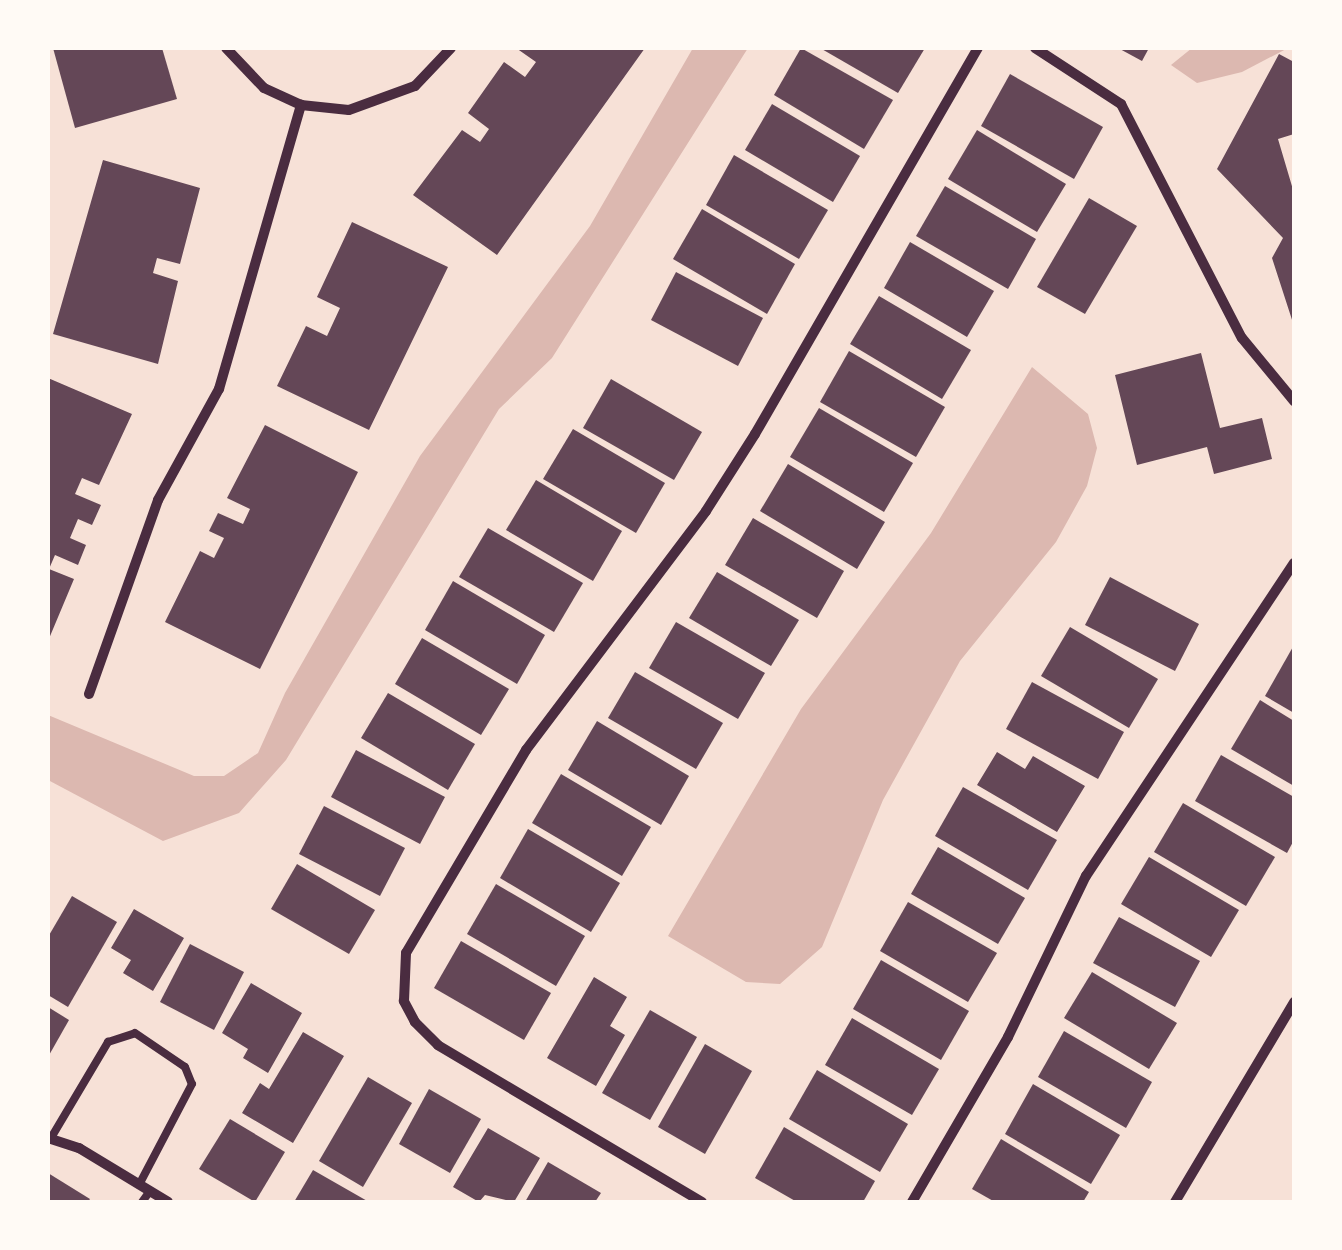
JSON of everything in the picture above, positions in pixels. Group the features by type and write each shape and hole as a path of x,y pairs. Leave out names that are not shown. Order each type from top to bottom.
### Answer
{"street":[{"path":"226,48 264,88 301,105 348,110 395,98 433,70 452,48"},
{"path":"702,1202 438,1045 415,1022 404,1001 406,953 526,750 726,480 978,48"},
{"path":"1035,48 1121,104 1242,338 1294,401"},
{"path":"89,694 158,500 219,390 301,105"},
{"path":"912,1202 1008,1037 1086,876 1236,659 1294,562"},
{"path":"1174,1202 1294,1002"},
{"path":"49,1138 168,1202"}],"lane":[{"path":"49,1138 108,1042 135,1033 185,1066 192,1084 144,1188 142,1202"}],"shaded area":[{"path":"693,48 748,48 552,358 499,409 286,760 239,813 163,841 48,780 48,715 194,776 224,776 258,753 285,693 420,456 590,226"},
{"path":"1192,48 1288,48 1242,72 1197,83 1171,65"},
{"path":"1032,367 1088,414 1097,448 1087,486 1056,542 960,661 883,800 822,947 780,984 746,982 668,936 801,709 931,533"}],"building":[{"path":"53,48 162,48 177,99 75,128"},
{"path":"516,48 645,48 497,255 413,195 462,130 480,142 489,129 468,113 504,62 525,77 536,62"},
{"path":"801,48 893,100 864,149 774,95"},
{"path":"820,48 925,48 898,93"},
{"path":"1118,48 1149,48 1142,61"},
{"path":"1279,54 1294,62 1294,134 1278,139 1294,193 1294,326 1272,258 1283,238 1217,169"},
{"path":"1010,74 1103,127 1074,179 981,126"},
{"path":"772,104 860,156 833,202 745,150"},
{"path":"977,130 1066,184 1037,232 948,179"},
{"path":"734,155 828,210 799,259 706,205"},
{"path":"103,160 200,188 180,264 157,258 153,273 178,281 158,364 53,334"},
{"path":"945,186 1036,239 1008,289 916,236"},
{"path":"1089,198 1137,226 1085,314 1037,287"},
{"path":"702,209 795,264 767,314 673,259"},
{"path":"352,222 448,267 369,430 277,386 306,326 327,336 340,308 317,297"},
{"path":"910,242 994,291 967,337 884,288"},
{"path":"676,272 763,318 738,366 651,320"},
{"path":"879,296 971,350 942,399 850,344"},
{"path":"849,351 945,407 916,457 820,402"},
{"path":"1201,353 1220,428 1262,418 1272,459 1214,474 1207,447 1137,465 1115,375"},
{"path":"48,378 132,414 99,485 82,478 75,494 101,505 92,525 78,519 70,538 86,545 78,565 55,555 49,569 74,579 48,641"},
{"path":"611,379 702,432 674,480 583,428"},
{"path":"819,408 913,463 884,512 790,457"},
{"path":"265,425 358,472 260,669 165,622 200,551 214,558 224,538 209,531 218,513 243,524 250,509 227,498"},
{"path":"573,429 665,483 636,533 543,479"},
{"path":"788,464 885,522 857,569 760,511"},
{"path":"536,480 622,531 593,581 506,530"},
{"path":"753,518 844,571 817,618 725,565"},
{"path":"488,528 583,583 554,632 459,577"},
{"path":"717,572 799,620 771,666 689,618"},
{"path":"1110,577 1199,624 1175,671 1085,625"},
{"path":"453,581 545,635 517,684 425,630"},
{"path":"676,622 765,673 738,719 649,668"},
{"path":"1070,627 1158,679 1129,728 1041,676"},
{"path":"422,638 509,689 481,735 395,684"},
{"path":"1294,645 1294,713 1265,696"},
{"path":"635,672 723,723 696,769 608,718"},
{"path":"1032,682 1124,732 1098,779 1006,729"},
{"path":"388,693 475,744 448,790 361,738"},
{"path":"1260,700 1294,721 1294,786 1231,749"},
{"path":"597,721 689,776 661,825 568,770"},
{"path":"356,750 445,797 420,844 331,797"},
{"path":"997,752 1025,769 1033,756 1085,786 1057,832 977,785"},
{"path":"1221,755 1294,797 1294,840 1287,853 1195,801"},
{"path":"561,774 651,827 622,876 532,823"},
{"path":"963,787 1057,840 1028,890 935,836"},
{"path":"1183,803 1275,857 1246,906 1154,852"},
{"path":"324,806 405,848 380,896 299,854"},
{"path":"528,829 620,883 591,932 500,878"},
{"path":"938,847 1025,898 998,944 911,894"},
{"path":"1149,857 1239,910 1211,957 1121,904"},
{"path":"297,864 375,910 349,954 271,909"},
{"path":"496,884 585,936 556,986 467,934"},
{"path":"72,896 117,922 68,1007 48,995 48,937"},
{"path":"908,902 997,953 968,1002 880,951"},
{"path":"134,909 184,938 153,991 123,973 131,960 111,948"},
{"path":"1119,917 1200,961 1175,1007 1093,963"},
{"path":"461,941 551,993 524,1040 434,988"},
{"path":"190,944 244,972 214,1030 160,1002"},
{"path":"881,960 969,1011 941,1060 853,1009"},
{"path":"1092,972 1177,1023 1149,1069 1064,1018"},
{"path":"594,977 627,997 610,1026 625,1035 596,1086 547,1058"},
{"path":"251,983 302,1013 268,1073 243,1058 248,1049 222,1033"},
{"path":"48,1007 69,1020 48,1057"},
{"path":"650,1010 697,1037 650,1120 602,1093"},
{"path":"852,1018 939,1069 912,1115 825,1065"},
{"path":"1064,1031 1152,1082 1126,1128 1038,1077"},
{"path":"303,1032 344,1056 293,1143 242,1113 260,1083 269,1089"},
{"path":"705,1044 752,1071 705,1154 658,1127"},
{"path":"817,1070 908,1124 880,1172 789,1119"},
{"path":"368,1077 412,1103 363,1187 319,1161"},
{"path":"1033,1084 1120,1135 1091,1184 1005,1134"},
{"path":"429,1089 481,1119 450,1173 399,1144"},
{"path":"230,1119 285,1152 255,1202 199,1169"},
{"path":"784,1127 875,1181 863,1202 797,1202 755,1178"},
{"path":"488,1128 540,1158 514,1202 485,1195 479,1202 453,1187"},
{"path":"1001,1139 1089,1192 1083,1202 995,1202 972,1189"},
{"path":"548,1162 601,1193 595,1202 525,1202"},
{"path":"313,1170 369,1202 294,1202"},
{"path":"48,1173 90,1199 88,1202 48,1202"}]}
